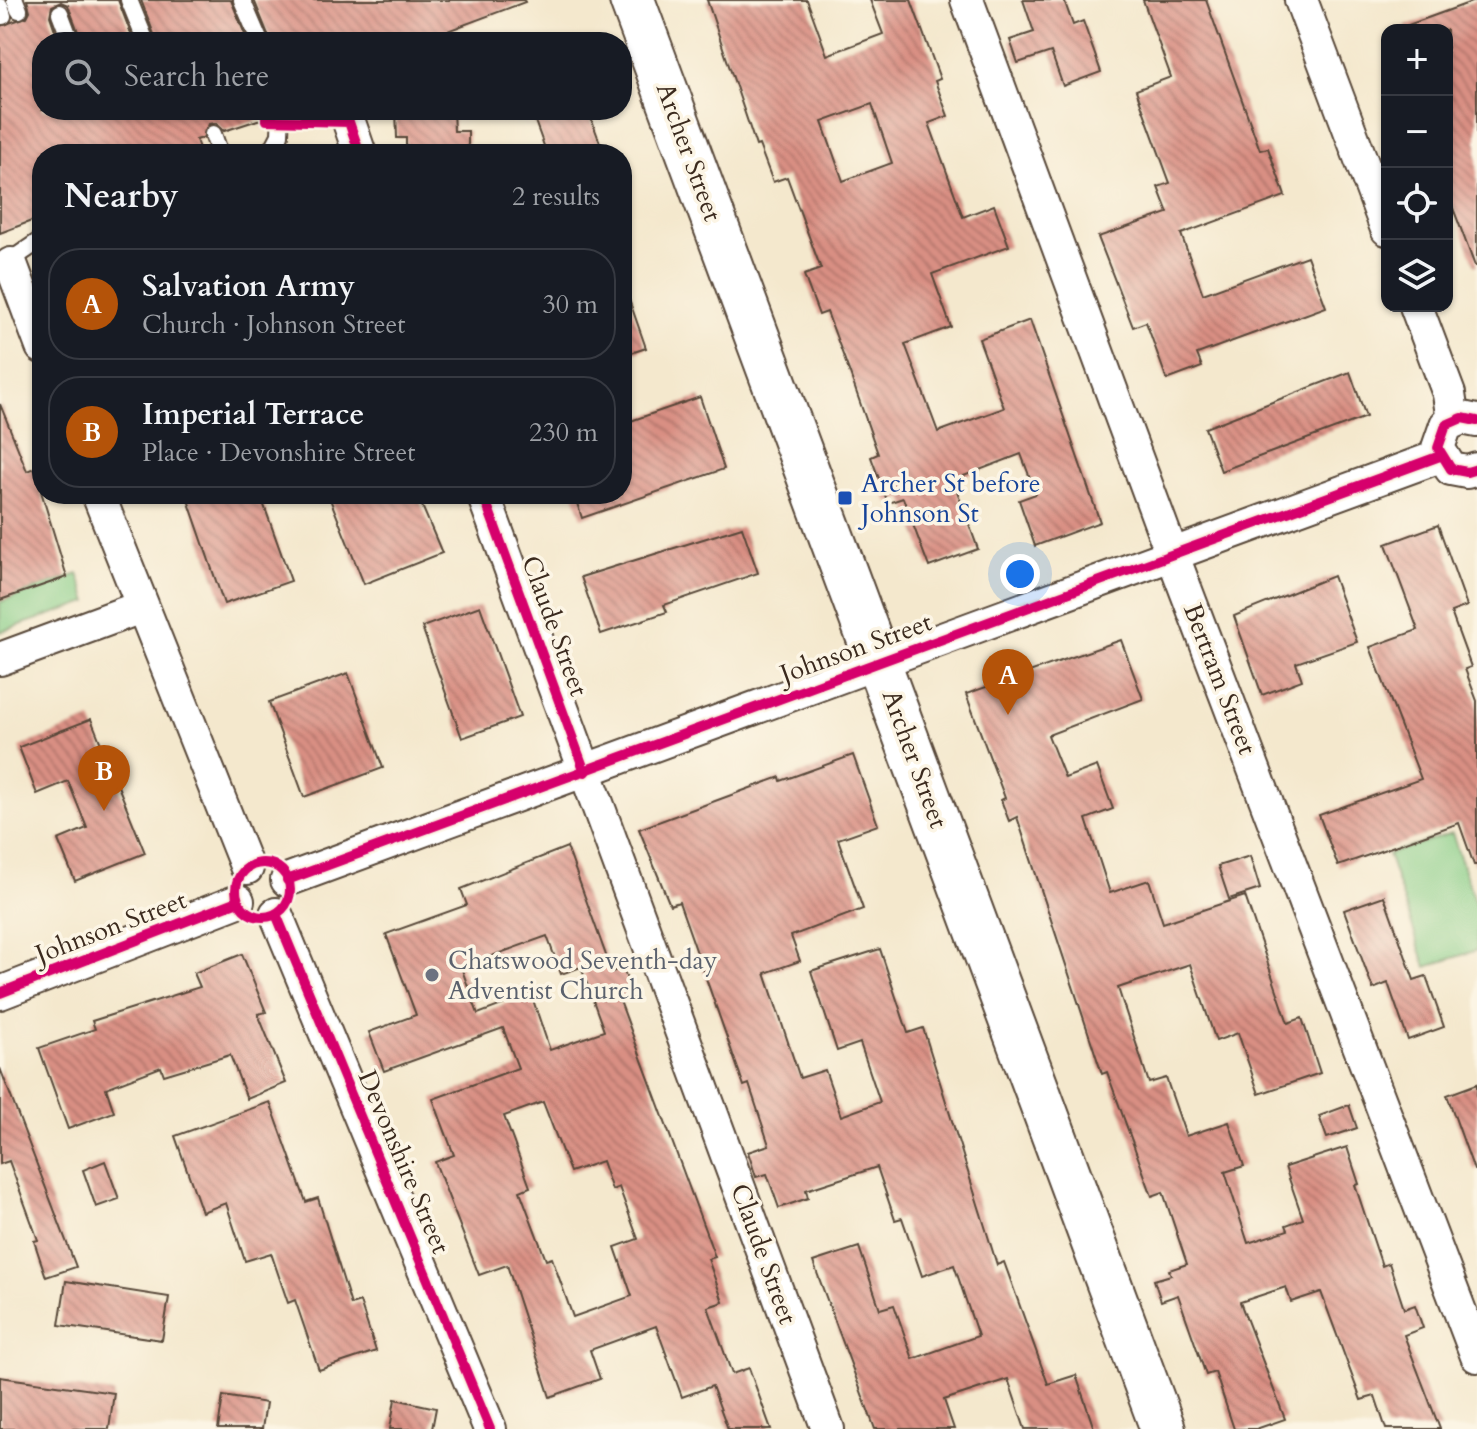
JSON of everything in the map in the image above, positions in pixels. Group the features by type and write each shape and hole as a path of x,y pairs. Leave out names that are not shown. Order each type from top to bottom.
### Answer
{"main road":[{"name":"Archer Street","path":"632,0 1163,1429"}],"street":[{"name":"Bertram Street","path":"967,0 1173,555 1477,1356"},
{"path":"1301,0 1381,213"},
{"path":"349,122 357,144"},
{"path":"5,265 32,325"},
{"path":"1418,312 1449,394 1465,421 1438,440 1440,456 1451,469 1477,471"},
{"name":"Johnson Street","path":"287,880 1440,456"},
{"path":"102,504 247,868"},
{"name":"Claude Street","path":"487,504 828,1429"},
{"path":"0,659 141,607"},
{"path":"255,864 272,865 287,880 287,901 276,914 259,917 243,909 238,901 236,883 247,868 255,864"},
{"name":"Johnson Street","path":"0,993 238,901"},
{"name":"Devonshire Street","path":"276,914 490,1429"}],"lane":[{"path":"129,0 142,32"},
{"path":"242,0 256,32"},
{"path":"60,13 67,32"},
{"path":"276,144 280,120"},
{"path":"211,135 214,144"},
{"path":"5,265 32,246"},
{"path":"5,265 32,254"}],"path":[{"path":"330,120 349,122"}],"green space":[{"path":"78,574 88,602 0,632 0,602"},
{"path":"1452,833 1477,909 1477,950 1426,967 1388,854"}],"building":[{"path":"27,0 118,0 130,32 78,32 68,5 61,2 52,6 50,16 56,32 32,32 32,120 258,120 224,131 216,123 209,124 203,138 196,140 197,144 32,144 32,221 0,233 0,26 27,17 30,11"},
{"path":"141,0 231,0 244,32 153,32"},
{"path":"254,0 525,2 445,32 267,32"},
{"path":"707,0 807,0 827,55 883,34 870,0 911,0 940,79 935,81 948,116 929,123 963,217 994,205 1009,246 932,274 951,327 905,344 938,432 1004,408 979,339 1030,320 1100,522 1035,546 1019,500 1036,494 1021,454 953,480 978,549 929,567 903,498 888,503 871,457 878,454 849,371 827,312 819,315 804,275 821,269 787,177 773,182 759,145 756,146","holes":["872,104 892,163 843,181 822,122"]},
{"path":"1023,0 1064,0 1073,25 1083,21 1101,72 1063,86 1051,52 1018,63 1010,40 1034,32"},
{"path":"1143,0 1206,0 1260,150 1268,148 1285,196 1181,234 1203,294 1307,256 1326,307 1197,354 1202,367 1167,380 1146,322 1133,327 1098,237 1168,213 1158,187 1170,183 1136,90 1171,77"},
{"path":"1477,0 1477,266 1453,208 1453,24 1411,24"},
{"path":"396,120 453,120 454,131 468,131 468,144 406,144 406,138 397,138"},
{"path":"535,120 592,120 600,144 543,144"},
{"path":"632,308 646,348 632,353"},
{"path":"1350,372 1366,417 1221,471 1205,428"},
{"path":"700,397 724,469 632,501 632,421"},
{"path":"0,404 27,471 32,469 32,504 45,504 67,577 0,600"},
{"path":"189,504 264,504 291,581 224,604"},
{"path":"332,504 421,504 442,553 364,584"},
{"path":"577,504 623,504 582,518"},
{"path":"1438,525 1467,606 1451,612 1471,667 1465,669 1477,701 1477,865 1474,865 1459,823 1338,866 1319,815 1421,779 1370,647 1418,630 1386,544"},
{"path":"742,527 758,573 664,605 667,612 601,634 581,577"},
{"path":"1333,576 1357,642 1296,663 1302,680 1262,695 1234,616"},
{"path":"480,606 520,717 462,738 422,627"},
{"path":"1121,640 1143,699 1048,735 1065,778 1097,766 1113,809 1086,819 1110,893 1149,880 1163,923 1245,896 1288,1023 1302,1018 1320,1073 1259,1094 1238,1033 1216,1041 1190,964 1118,988 1149,1083 1166,1078 1186,1136 1229,1122 1244,1166 1225,1172 1248,1243 1288,1230 1286,1225 1303,1219 1285,1167 1347,1147 1359,1184 1355,1185 1382,1266 1389,1263 1404,1309 1415,1305 1423,1328 1404,1335 1440,1429 1386,1429 1375,1396 1361,1400 1321,1292 1291,1302 1286,1287 1240,1302 1285,1419 1256,1429 1234,1429 1215,1372 1206,1375 1178,1295 1161,1301 1154,1280 1171,1275 1169,1270 1187,1264 1163,1192 1152,1196 1107,1072 1102,1074 1017,817 1009,821 1001,800 1005,798 966,694"},
{"path":"348,673 383,768 304,797 269,702"},
{"path":"91,719 145,853 75,881 58,840 87,828 68,781 37,794 19,747"},
{"path":"853,755 878,825 838,839 863,909 791,936 800,961 765,973 800,1078 825,1070 841,1116 880,1102 860,1043 837,1051 811,971 880,949 908,1033 923,1028 997,1265 1004,1262 1048,1384 1076,1375 1094,1429 1025,1429 1008,1379 944,1400 954,1429 875,1429 813,1262 859,1247 880,1309 894,1305 913,1359 978,1336 954,1265 922,1276 902,1218 895,1220 877,1167 806,1190 808,1198 779,1208 767,1174 756,1177 748,1152 769,1145 749,1084 744,1086 679,902 670,905 639,829 780,777 781,781"},
{"path":"567,847 612,972 623,968 633,997 620,1001 715,1257 708,1259 723,1302 708,1307 732,1374 749,1368 771,1429 728,1429 712,1386 682,1397 656,1326 590,1350 600,1379 550,1397 507,1265 479,1275 435,1162 454,1155 433,1099 518,1068 503,1028 384,1071 369,1032 416,1015 386,934 467,905 461,889","holes":["547,936 561,974 581,967 604,1031 550,1050 531,994 478,1014 461,967","543,1102 570,1172 602,1161 612,1190 619,1187 638,1239 615,1247 632,1296 573,1317 552,1258 546,1260 520,1191 530,1187 504,1116"]},
{"path":"1250,856 1260,889 1229,899 1218,866"},
{"path":"1384,896 1414,980 1426,976 1444,1027 1408,1040 1388,983 1373,989 1344,910"},
{"path":"242,954 266,1012 258,1014 286,1083 247,1099 230,1055 164,1075 161,1067 106,1088 114,1112 68,1129 39,1048 95,1029 92,1021 200,987 194,973"},
{"path":"0,1068 76,1267 46,1277 34,1241 38,1240 9,1161 0,1164"},
{"path":"1477,1084 1477,1170 1474,1170 1447,1095"},
{"path":"270,1102 306,1202 318,1198 351,1305 360,1302 376,1351 319,1370 295,1300 288,1303 271,1253 245,1261 226,1203 202,1212 175,1136"},
{"path":"1349,1105 1357,1128 1327,1138 1319,1116"},
{"path":"105,1161 119,1199 96,1207 83,1170"},
{"path":"66,1281 169,1297 162,1340 59,1325"},
{"path":"0,1377 114,1393 109,1429 0,1429"},
{"path":"223,1396 266,1403 262,1429 218,1429"},
{"path":"395,1399 436,1408 432,1429 390,1429"}],"cycle path":[{"path":"267,120 349,122 357,144"},
{"path":"1477,421 1462,418 1446,425 1438,448 1451,469 1467,472 1477,469"},
{"path":"287,880 1440,456"},
{"path":"487,504 585,772"},
{"path":"263,863 282,871 290,890 282,909 263,917 244,909 236,890 244,871 263,863"},
{"path":"0,993 238,901"},
{"path":"276,914 490,1429"}],"place":[{"name":"Archer St before Johnson St","path":"845,498"},
{"name":"Salvation Army","path":"1008,715"},
{"name":"Imperial Terrace","path":"104,811"},
{"name":"Chatswood Seventh-day Adventist Church","path":"432,975"}]}
